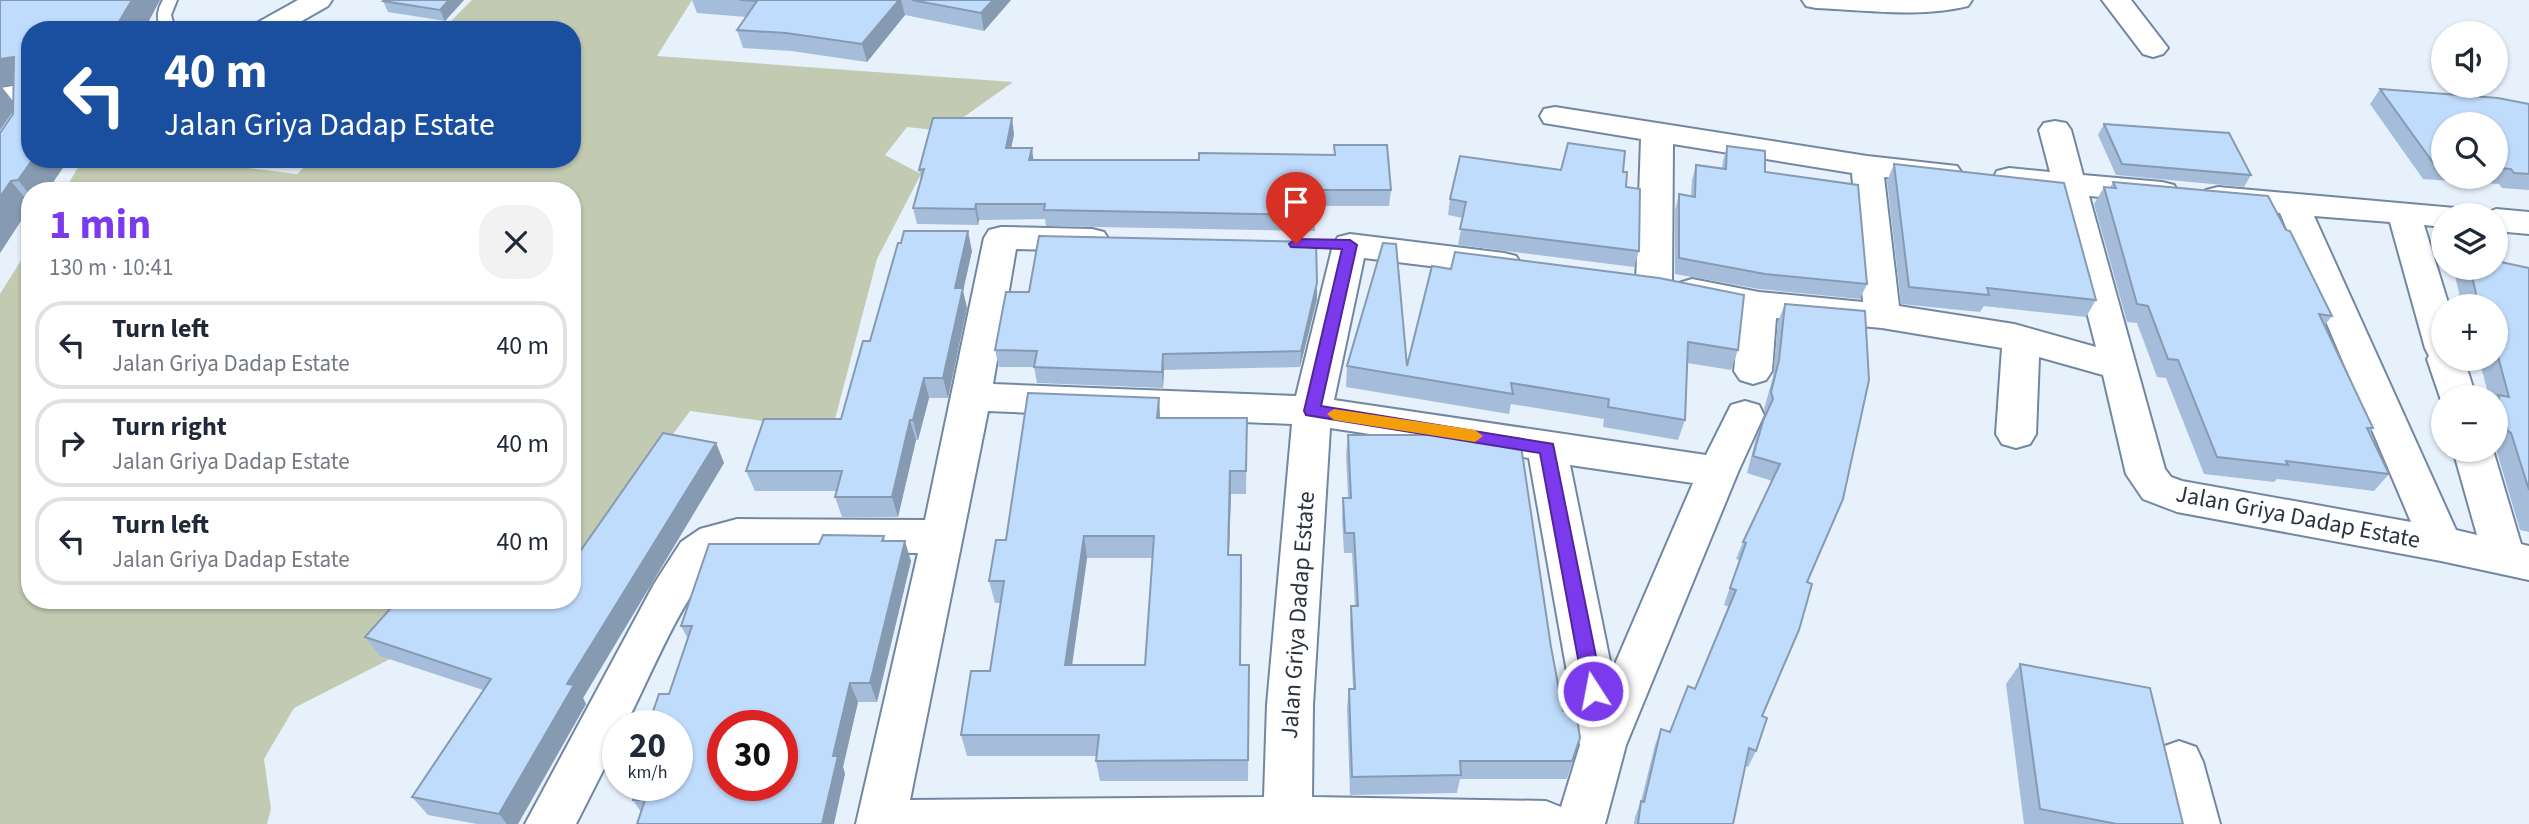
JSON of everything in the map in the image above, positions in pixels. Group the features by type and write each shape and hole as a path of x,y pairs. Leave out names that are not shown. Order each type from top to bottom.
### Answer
{"street":[{"path":"281,21 318,0"},
{"path":"1816,0 1913,4 1958,0"},
{"path":"2116,0 2153,48"},
{"path":"0,97 21,94"},
{"path":"1555,116 1867,166 2431,215"},
{"name":"Jalan Griya Dadap Estate","path":"2054,130 2147,474 2157,488 2177,496 2516,560"},
{"path":"1654,284 1657,134"},
{"path":"1867,166 1882,316"},
{"name":"Jalan Griya Dadap Estate","path":"2292,203 2441,544"},
{"path":"2404,213 2431,306"},
{"path":"2508,221 2529,223"},
{"path":"1127,240 988,238 972,397 881,824 1546,824"},
{"path":"1308,244 1350,245 1543,269"},
{"name":"Jalan Griya Dadap Estate","path":"1287,822 1290,705 1312,411 1350,245"},
{"path":"1612,278 1759,304 1882,316 2021,339 2120,367"},
{"path":"1753,371 1759,304"},
{"path":"2016,434 2021,339"},
{"path":"972,397 1312,411 1718,472"},
{"path":"1580,824 1603,745 1718,472 1745,415"},
{"path":"1547,448 1603,745"},
{"name":"Jalan Griya Dadap Estate","path":"2478,462 2516,560"},
{"path":"550,824 669,597 696,554 715,541 737,535 941,537"},
{"path":"2179,762 2195,824"}],"lane":[{"path":"163,21 165,7 170,0"}],"green space":[{"path":"472,0 692,0 657,56 1013,82 944,131 907,127 885,155 921,174 877,259 829,442 763,421 690,411 581,561 581,182 69,182 78,168 247,168 297,174 303,168 581,168 581,21 451,21"},
{"path":"21,260 21,609 431,609 394,657 294,708 264,759 271,809 267,824 0,824 0,294"}],"building":[{"path":"0,0 132,0 119,21 21,21 21,168 27,168 18,180 11,181 0,197 0,133 13,114 14,57 0,59"},
{"path":"384,0 449,0 440,10"},
{"path":"740,0 899,0 862,44 786,33 737,30 757,1"},
{"path":"912,0 993,0 981,13"},
{"path":"2380,89 2431,93 2431,98 2498,98 2529,104 2529,174 2514,173 2508,169 2508,112 2431,112 2431,160"},
{"path":"933,118 1012,118 1006,148 1032,148 1029,160 1199,160 1199,153 1335,155 1334,145 1387,145 1391,190 1321,190 1322,203 1315,203 1315,215 1044,210 1045,204 976,204 975,209 913,208 924,169 919,170"},
{"path":"2104,124 2229,133 2251,175 2122,164"},
{"path":"1568,143 1625,151 1623,172 1627,172 1626,187 1640,189 1639,251 1460,229 1466,202 1450,199 1460,156 1561,170"},
{"path":"1727,146 1765,151 1765,172 1858,185 1867,284 1765,274 1679,258 1679,194 1695,197 1696,165 1726,169"},
{"path":"1894,164 2064,183 2096,300 1987,288 1989,295 1909,287"},
{"path":"2113,182 2268,196 2286,230 2290,231 2332,316 2319,314 2373,428 2367,428 2389,474 2286,461 2288,465 2217,457 2178,360 2168,359 2148,306 2137,304 2104,187 2116,188"},
{"path":"904,231 968,231 955,288 963,288 943,378 924,378 913,420 910,420 892,497 835,497 842,471 746,471 764,419 841,419 863,341 870,341 898,243 901,243"},
{"path":"1039,236 1316,242 1317,283 1301,351 1163,354 1162,372 1034,367 1037,351 995,350 1006,292 1029,292"},
{"path":"1383,243 1396,244 1407,366 1432,266 1451,269 1455,252 1659,278 1744,295 1738,350 1688,342 1685,420 1608,407 1609,399 1511,383 1513,394 1347,366"},
{"path":"2508,264 2529,268 2529,490 2511,433 2508,431 2508,385 2502,371 2508,371 2508,294 2476,294 2473,280 2508,280"},
{"path":"1785,304 1865,311 1869,380 1843,499 1807,582 1812,584 1799,630 1762,716 1767,718 1756,751 1749,748 1733,824 1638,824 1641,801 1644,802 1661,729 1670,732 1688,686 1695,689 1736,590 1730,588 1746,543 1743,542 1780,464 1753,456 1763,421 1773,399 1771,392 1779,360"},
{"path":"1028,393 1159,398 1157,418 1247,418 1246,471 1230,471 1228,555 1241,555 1240,665 1249,665 1248,760 1096,761 1099,735 961,735 971,671 990,671 1004,581 989,581 996,540 1006,540","holes":["1084,536 1154,536 1145,665 1065,665"]},
{"path":"663,433 716,443 567,684 574,685 499,814 412,797 491,679 365,637 390,609 581,609 581,550"},
{"path":"1348,435 1493,435 1520,439 1563,711 1576,711 1580,738 1572,761 1460,761 1461,775 1352,777 1349,689 1355,689 1351,606 1358,606 1354,533 1345,533 1343,498 1351,498"},
{"path":"823,535 884,536 882,541 905,541 870,683 850,683 833,756 838,756 822,824 637,824 645,801 693,801 693,710 654,710 659,694 669,694 692,626 681,626 709,544 819,544"},
{"path":"2020,664 2150,688 2183,824 2117,824 2040,809"}],"slow traffic":[{"path":"1334,414 1475,436"}],"route":[{"path":"1296,244 1350,245 1312,411 1547,448 1593,691"}]}
